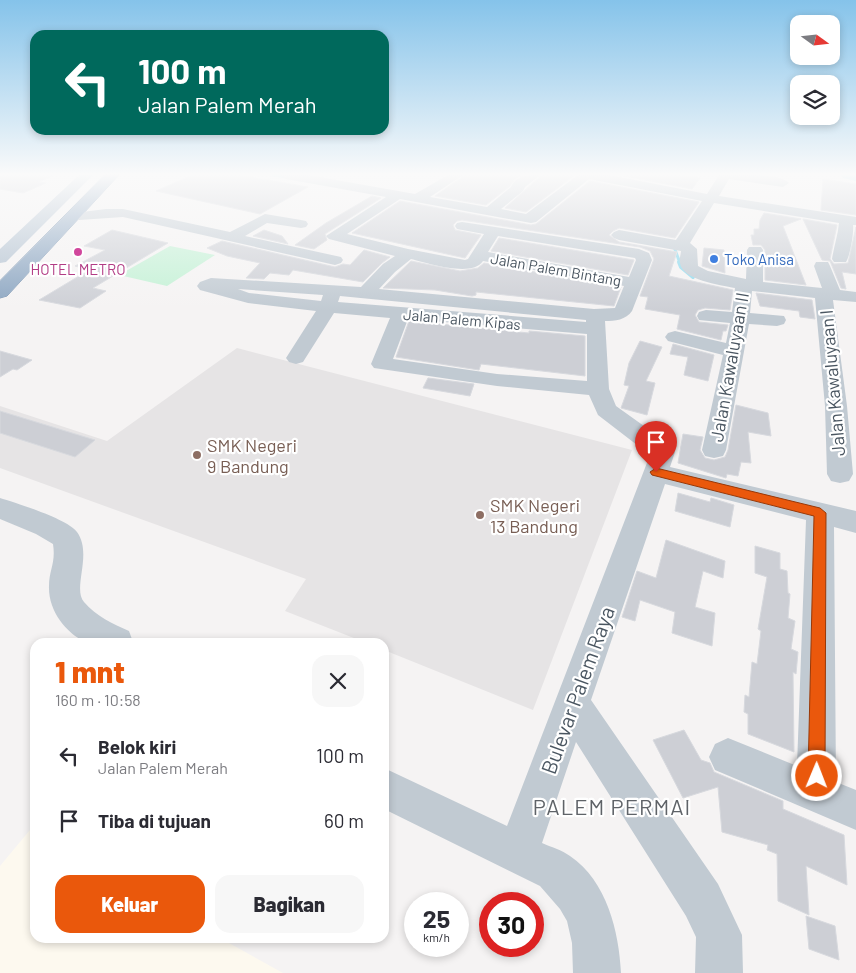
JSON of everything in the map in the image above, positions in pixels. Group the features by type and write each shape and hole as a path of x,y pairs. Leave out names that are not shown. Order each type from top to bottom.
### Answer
{"highway":[{"path":"0,269 45,220"},
{"path":"0,292 69,220"}],"main road":[{"path":"0,258 43,220"},
{"path":"0,299 75,220"}],"street":[{"path":"157,220 334,260"},
{"path":"232,237 263,220"},
{"path":"281,220 301,224"},
{"path":"359,220 334,236 408,254 466,264 471,264 494,230"},
{"path":"541,220 548,222"},
{"path":"681,246 695,220"},
{"path":"840,259 843,238 846,235 851,220"},
{"path":"296,358 330,299 365,293 596,322 623,311 644,260 643,256 639,254 462,226"},
{"path":"603,232 689,248 688,263 696,274 720,280 856,297"},
{"name":"Jalan Kawaluyaan II","path":"714,450 755,250"},
{"path":"365,293 389,268 408,254"},
{"name":"Jalan Palem Bintang","path":"477,255 635,283"},
{"name":"Jalan Kawaluyaan I","path":"822,266 836,406 840,474"},
{"name":"Jalan Palem Kipas","path":"252,291 330,299 401,314 596,322"},
{"path":"401,314 381,364 497,380 598,389"},
{"path":"706,316 777,320"},
{"path":"596,322 598,389 606,410"},
{"path":"675,337 733,351"},
{"path":"497,380 606,410"},
{"name":"Bulevar Palem Raya","path":"518,852 663,452 606,410"},
{"path":"656,472 856,522"},
{"path":"0,508 46,526 66,538 70,557 64,586 68,608 93,630 109,638"},
{"path":"816,794 820,513"},
{"path":"572,703 702,900 719,935 719,973"},
{"path":"728,757 856,810"},
{"path":"389,790 555,871 579,897 594,933 597,973"}],"shaded area":[{"path":"237,348 632,450 533,710 389,652 389,638 354,638 285,611 306,579 0,468 0,406 107,441"},
{"path":"30,830 30,943 229,943 283,973 0,973 0,866"}],"green space":[{"path":"170,246 215,255 167,286 119,275"}],"building":[{"path":"330,220 346,220 325,234 327,240 314,249 295,245"},
{"path":"371,220 460,220 453,225 455,230 481,235 465,258 352,233"},
{"path":"465,220 506,220 531,225 541,220 687,220 675,238 619,228 609,235 619,242 677,252 669,276 733,290 730,310 705,308 698,310 695,315 699,322 728,325 726,331 723,331 721,340 677,329 680,315 645,309 648,297 640,296 654,259 650,251 640,247"},
{"path":"760,220 797,220 783,226 806,285 765,280 765,250 761,245 753,245 751,235 754,235 754,229 759,229"},
{"path":"804,220 837,225 830,259 834,264 848,263 856,227 856,274 842,272 846,289 841,288 830,261 822,260"},
{"path":"112,230 168,243 93,288 106,291 80,308 39,300 89,270 75,266 105,250 84,246"},
{"path":"264,230 282,236 288,244 253,236"},
{"path":"499,238 634,260 628,275 491,251"},
{"path":"222,241 335,267 343,264 350,265 364,250 390,257 363,282 293,270 289,275 270,273 264,279 246,278 260,263 227,256 207,248"},
{"path":"704,248 724,250 725,273 702,266"},
{"path":"411,261 460,271 478,268 484,263 621,287 614,306 476,292 476,295 472,296 435,290 383,288"},
{"path":"756,293 812,300 815,319 800,317 799,311 760,306"},
{"path":"409,321 529,333 529,331 585,336 585,376 481,364 479,370 396,357"},
{"path":"640,341 662,347 646,381 655,383 647,415 621,408 629,386 624,385 629,363"},
{"path":"673,344 714,355 708,381 684,375 688,357 670,354"},
{"path":"0,351 32,360 17,370 13,369 0,377"},
{"path":"428,378 474,384 470,396 423,388"},
{"path":"736,405 768,413 771,436 748,432 751,463 741,462 738,476 727,474 726,478 678,463 683,434 703,437 700,450 705,458 714,460 725,457"},
{"path":"0,411 95,440 75,457 0,433"},
{"path":"678,493 710,502 711,498 734,505 730,527 675,511"},
{"path":"666,540 725,561 723,578 703,571 695,607 715,613 712,646 672,633 675,612 640,600 635,621 622,617 637,571 656,578"},
{"path":"755,546 780,553 780,569 787,571 788,593 790,594 788,618 795,621 791,649 798,652 796,674 793,672 794,752 748,734 748,714 744,712 745,695 749,697 752,662 757,664 761,631 758,629 767,577 755,573"},
{"path":"684,730 701,760 710,763 714,772 783,801 783,809 844,835 847,885 806,866 809,915 778,901 777,854 767,850 768,845 722,832 718,787 683,798 653,740"},
{"path":"806,916 835,926 839,960 809,949"}],"waterway":[{"path":"671,246 674,247 680,263"},
{"path":"679,262 681,267 693,277"}],"place":[{"name":"HOTEL METRO","path":"78,252"},
{"name":"Toko Anisa","path":"714,259"},
{"name":"SMK Negeri 9 Bandung","path":"197,455"},
{"name":"SMK Negeri 13 Bandung","path":"480,515"}],"district":[{"name":"PALEM PERMAI","path":"612,806"}],"route":[{"path":"656,472 820,513 817,776"}]}
